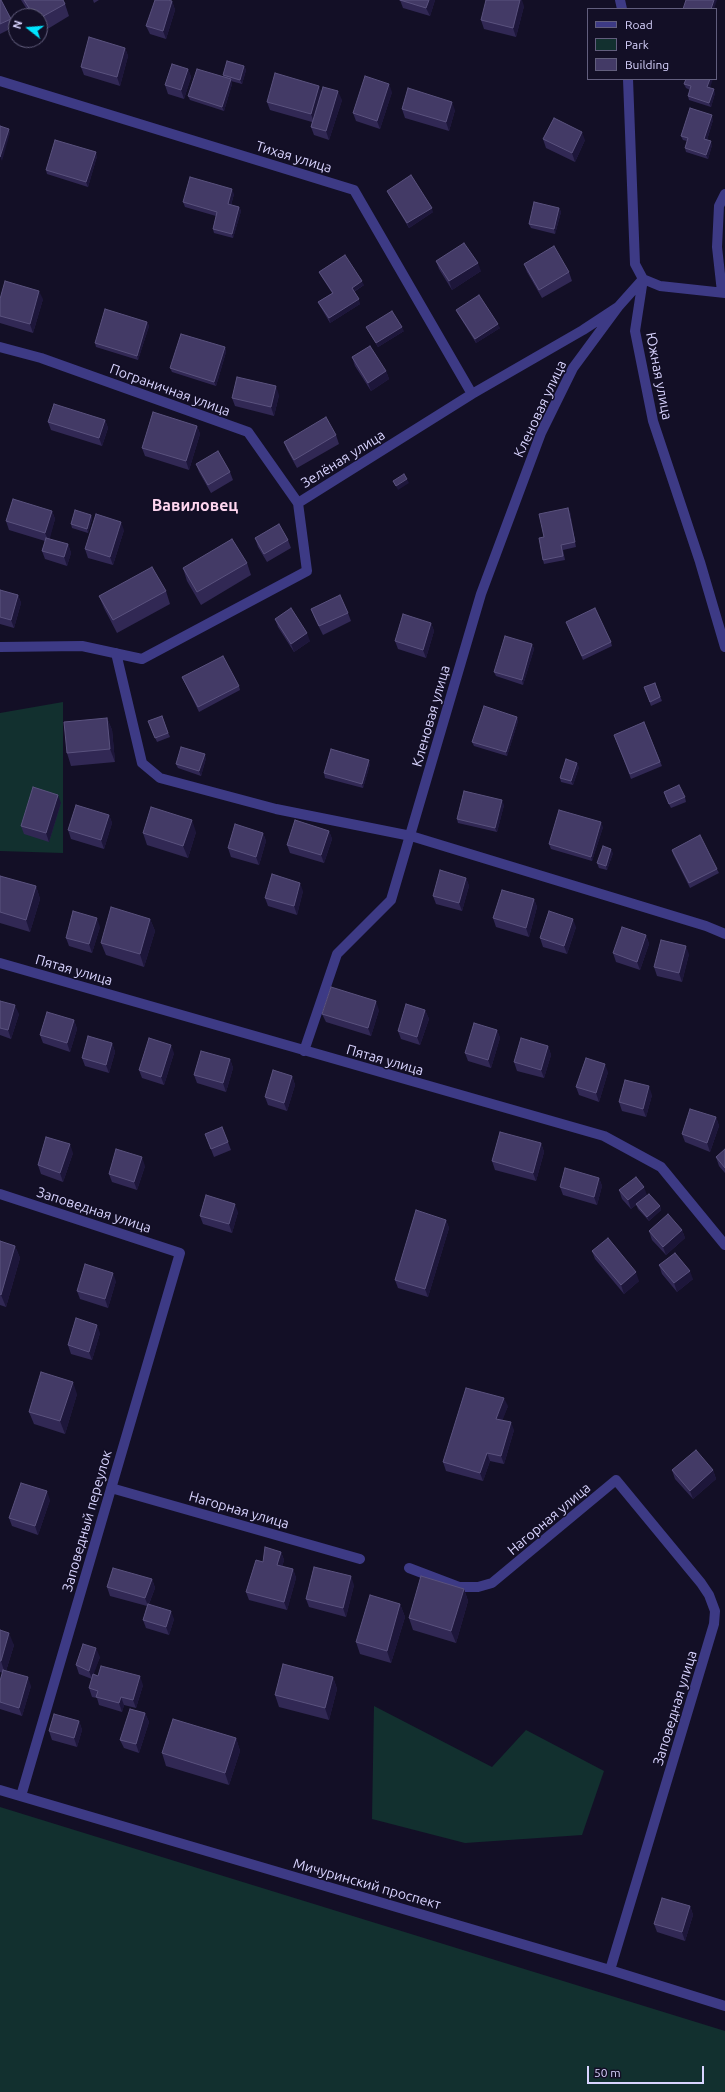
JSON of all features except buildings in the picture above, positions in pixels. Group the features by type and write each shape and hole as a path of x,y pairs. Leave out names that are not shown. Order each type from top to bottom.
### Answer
{"street":[{"path":"628,80 635,264 643,279 660,286 723,292 717,247 719,206 725,194"},
{"name":"Тихая улица","path":"0,81 354,190 472,394"},
{"name":"Зелёная улица","path":"0,647 82,646 142,659 307,571 298,503 472,394 583,330 618,307 643,279"},
{"name":"Южная улица","path":"643,279 635,331 653,421 700,562 725,647"},
{"name":"Кленовая улица","path":"304,1051 337,954 391,900 481,594 541,433 573,368 618,307"},
{"name":"Пограничная улица","path":"0,347 41,358 248,432 298,503"},
{"path":"116,653 142,762 160,778 276,809 410,836 706,926 725,934"},
{"name":"Пятая улица","path":"0,963 604,1136 661,1167 725,1245"},
{"name":"Заповедная улица","path":"0,1194 180,1253"},
{"name":"Заповедный переулок","path":"21,1796 180,1253"},
{"name":"Заповедная улица","path":"610,1970 714,1624 716,1611 709,1595 701,1583 616,1480"},
{"name":"Нагорная улица","path":"409,1568 459,1587 478,1587 492,1583 616,1480"},
{"name":"Нагорная улица","path":"111,1488 360,1559"},
{"name":"Мичуринский проспект","path":"0,1790 610,1970 725,2006"}],"green space":[{"path":"63,702 63,853 0,851 0,713"},
{"path":"374,1706 492,1767 526,1730 604,1771 582,1835 465,1843 372,1819"},
{"path":"0,1807 725,2031 725,2092 0,2092"}],"district":[{"name":"Вавиловец","path":"195,506"}]}
